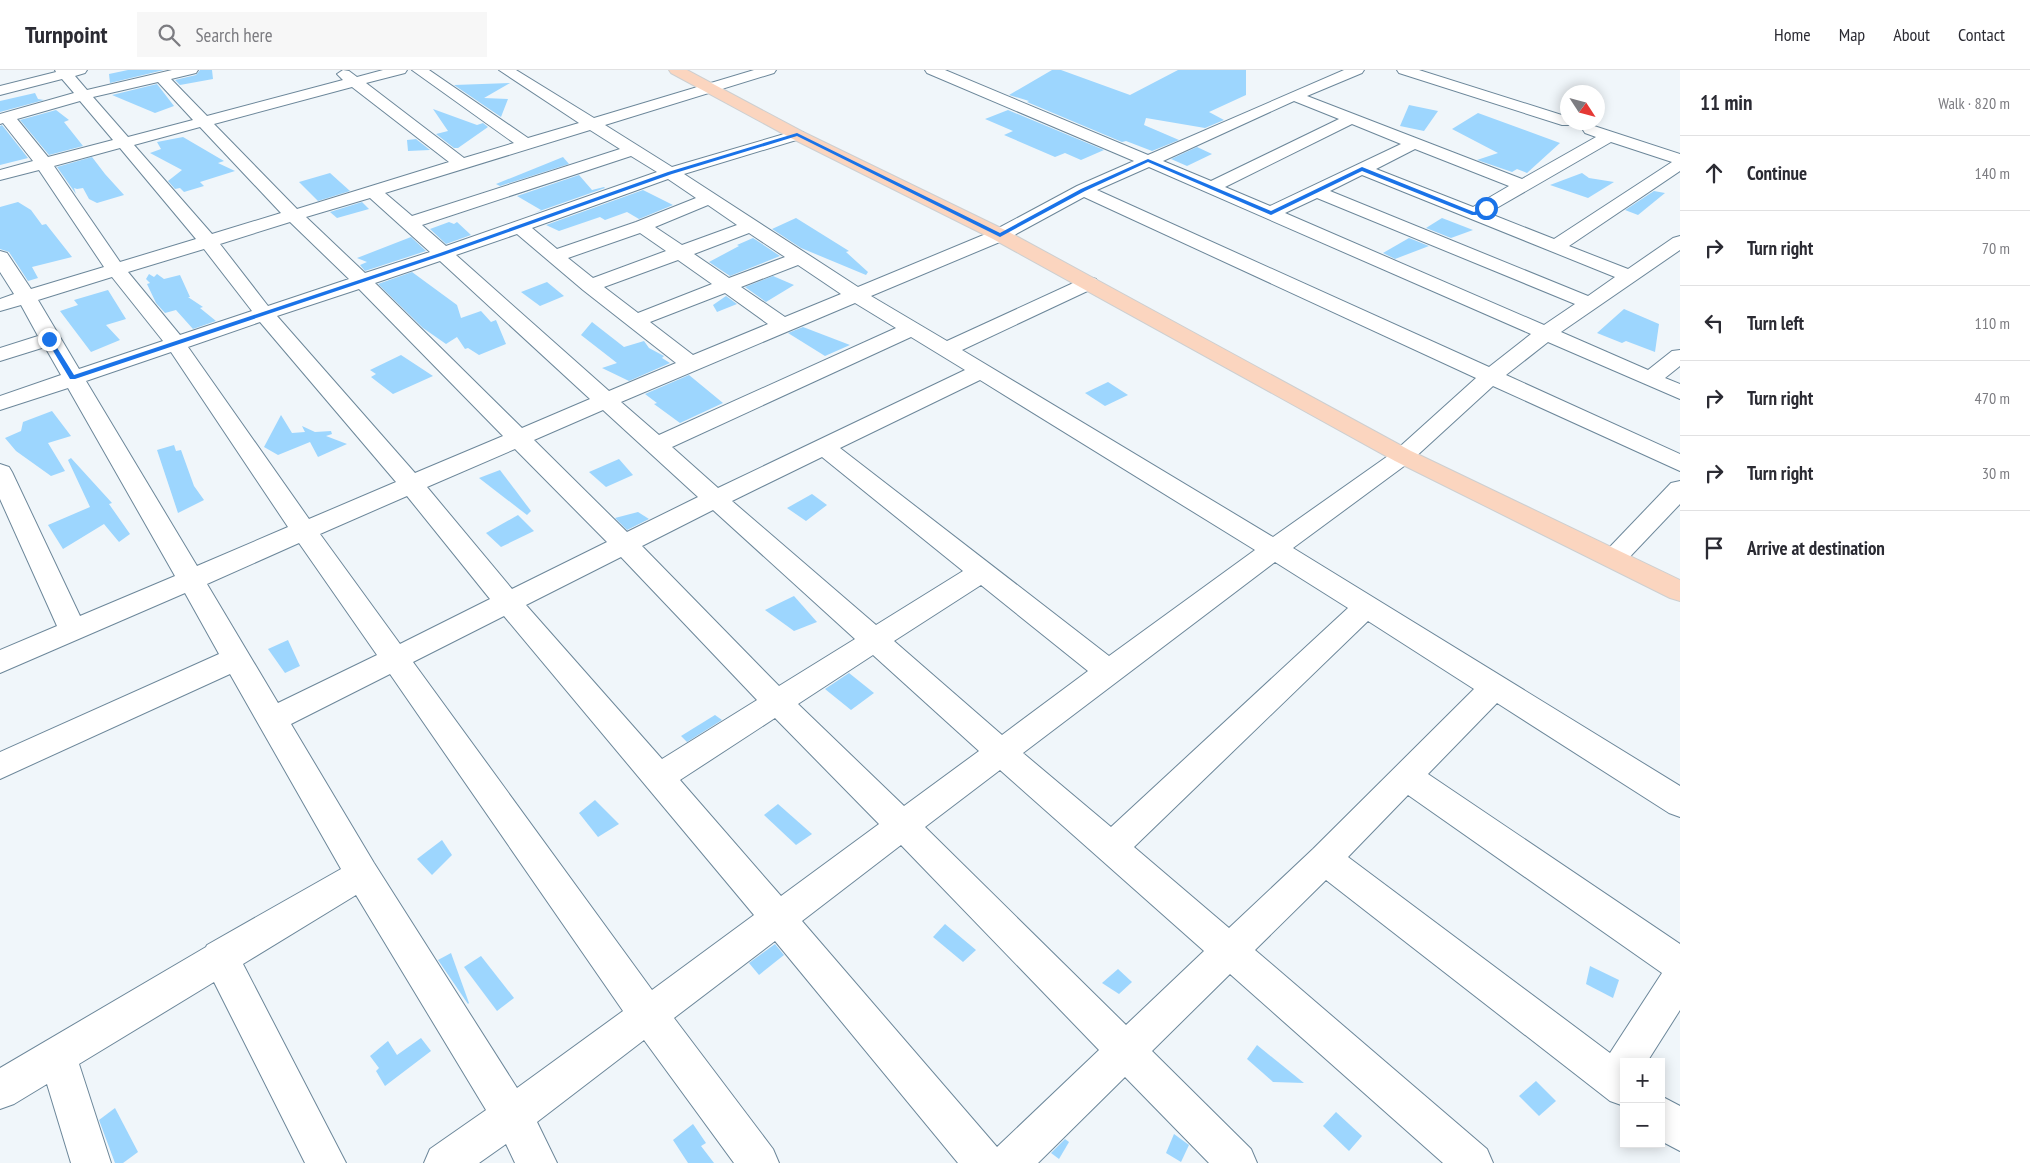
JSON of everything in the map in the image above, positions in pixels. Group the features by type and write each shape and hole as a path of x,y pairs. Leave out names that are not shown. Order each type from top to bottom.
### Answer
{"main road":[{"path":"676,70 797,134 1000,235 1403,456 1680,591"}],"street":[{"path":"0,90 73,77 161,77 191,70"},
{"path":"338,70 462,164"},
{"path":"0,175 400,70"},
{"path":"419,70 526,144"},
{"path":"506,70 670,173 856,296 1274,549 1680,803"},
{"path":"13,301 768,70"},
{"path":"932,70 1211,187 1680,392"},
{"path":"0,662 691,364 1000,235 1083,190 1357,70"},
{"path":"1404,70 1560,119"},
{"path":"73,77 4,118 44,164 116,270 175,343 394,658 647,1013 759,1163"},
{"path":"73,77 124,144 208,241 264,314 412,484 508,603 659,777 984,1163"},
{"path":"161,77 293,215 362,281 517,439 624,544 777,702 902,825 1237,1163"},
{"path":"1294,96 1524,186"},
{"path":"1211,187 1351,119"},
{"path":"1591,130 1680,159"},
{"path":"0,403 442,254 670,173 797,134"},
{"path":"1474,214 1609,136"},
{"path":"1271,213 1414,144"},
{"path":"410,224 633,150"},
{"path":"1556,246 1680,164"},
{"path":"1362,169 1631,277"},
{"path":"1083,190 1680,463"},
{"path":"373,191 715,499 1001,752 1473,1163"},
{"path":"1316,191 1591,304"},
{"path":"555,256 642,226 708,199"},
{"path":"519,226 590,286 691,364"},
{"path":"642,226 784,326"},
{"path":"590,286 749,226"},
{"path":"444,1163 512,1116 647,1013 1274,549 1403,456 1491,376 1546,333 1680,242"},
{"path":"0,257 13,301 49,339 73,378 362,874 512,1116 537,1163"},
{"path":"635,321 799,258"},
{"path":"946,350 1089,283"},
{"path":"657,446 912,329"},
{"path":"0,355 49,339"},
{"path":"1650,380 1680,356"},
{"path":"272,720 715,499 981,371"},
{"path":"824,448 1109,672"},
{"path":"0,472 73,631"},
{"path":"1614,558 1680,489"},
{"path":"659,777 981,572"},
{"path":"1111,848 1366,607"},
{"path":"0,766 236,659"},
{"path":"1009,1163 1325,859 1494,687"},
{"path":"1406,776 1680,965"},
{"path":"1325,859 1620,1072"},
{"path":"0,1090 362,874"},
{"path":"220,957 326,1163"},
{"path":"1630,1058 1680,978"},
{"path":"57,1055 91,1163"},
{"path":"1665,1119 1680,1130"}],"building":[{"path":"128,70 164,70 110,83 109,74"},
{"path":"200,70 212,70 213,79 180,85 175,80 196,75"},
{"path":"1052,70 1061,70 1130,95 1178,70 1246,70 1246,95 1209,112 1224,120 1205,128 1146,118 1144,125 1179,140 1152,151 1126,141 1122,142 1027,102 1029,101 1009,95"},
{"path":"510,83 484,98 508,99 501,117 454,85"},
{"path":"157,84 174,106 155,113 112,95"},
{"path":"35,93 38,99 44,100 0,112 0,101"},
{"path":"1409,105 1438,111 1424,131 1400,126"},
{"path":"433,109 477,125 483,123 488,127 458,148 454,148 436,134 448,131"},
{"path":"56,110 69,120 64,122 83,146 49,155 20,120"},
{"path":"1008,110 1104,150 1081,160 1065,153 1055,157 1004,135 1013,131 985,119"},
{"path":"1478,113 1560,143 1527,173 1517,169 1512,172 1477,160 1498,153 1452,129"},
{"path":"2,125 28,158 0,165 0,126"},
{"path":"183,137 224,161 218,163 235,171 200,182 204,186 184,192 180,188 175,189 168,181 182,170 150,153 161,149 157,142"},
{"path":"416,139 430,150 408,151 407,140"},
{"path":"1197,147 1212,154 1187,166 1171,159"},
{"path":"92,157 124,195 97,203 89,199 83,188 74,188 76,194 57,167"},
{"path":"563,157 569,164 500,186 496,184"},
{"path":"330,173 350,191 318,201 299,182"},
{"path":"1582,173 1589,178 1614,182 1588,198 1550,185"},
{"path":"579,175 592,190 605,188 534,213 541,210 517,196"},
{"path":"643,190 673,205 639,219 627,212 605,220 600,217 559,231 546,225"},
{"path":"1654,191 1665,193 1638,215 1625,210"},
{"path":"18,202 31,210 42,225 46,224 72,257 32,267 38,278 28,281 9,252 0,249 0,207"},
{"path":"362,202 369,209 337,218 330,212"},
{"path":"796,218 849,251 846,252 868,272 866,275 801,248 772,229"},
{"path":"1442,218 1473,230 1451,238 1426,228"},
{"path":"449,222 454,224 457,222 471,235 446,244 430,229"},
{"path":"411,237 426,251 365,271 360,265 367,262 357,258"},
{"path":"753,238 780,256 730,276 709,262 739,246 737,245"},
{"path":"1409,238 1429,246 1395,259 1383,253"},
{"path":"412,272 457,305 461,318 481,311 491,322 496,320 506,344 479,355 468,348 465,349 457,337 446,344 423,328 378,284"},
{"path":"149,274 154,277 157,274 164,279 180,275 190,297 188,297 203,307 200,308 216,321 193,329 176,310 165,313 156,303 147,284 150,283 146,279"},
{"path":"773,276 794,285 766,302 745,287"},
{"path":"547,282 564,296 540,306 521,292"},
{"path":"108,290 126,319 106,325 120,340 91,352 60,311 78,305 74,300"},
{"path":"726,296 737,304 717,312 713,305"},
{"path":"1624,309 1659,324 1655,352 1626,341 1622,343 1597,333"},
{"path":"592,322 624,347 644,341 649,348 664,356 662,358 670,363 629,381 602,368 617,363 581,335"},
{"path":"803,327 850,345 825,356 788,333"},
{"path":"401,355 433,376 393,394 371,377 376,374 370,370"},
{"path":"689,375 723,403 680,423 654,404 657,403 645,394"},
{"path":"1108,382 1128,395 1105,406 1085,393"},
{"path":"52,411 71,436 48,443 65,471 51,476 16,451 5,438 21,431 23,422"},
{"path":"281,415 292,433 305,432 302,426 315,432 331,431 332,434 326,436 347,444 318,457 310,442 278,455 264,447"},
{"path":"174,445 176,451 181,450 194,486 204,500 178,513 157,450"},
{"path":"71,458 112,503 109,504 130,534 119,542 104,524 63,549 48,525 90,507 68,460"},
{"path":"619,459 633,475 606,487 589,472"},
{"path":"500,470 531,511 527,515 479,478"},
{"path":"812,494 827,505 806,521 787,508"},
{"path":"638,512 649,519 627,530 615,518"},
{"path":"518,515 534,531 501,547 486,533"},
{"path":"794,596 817,622 794,631 765,610"},
{"path":"288,640 300,666 285,673 268,649"},
{"path":"849,673 874,693 851,710 825,689"},
{"path":"715,715 722,720 687,742 681,736"},
{"path":"595,800 619,824 598,837 579,813"},
{"path":"778,804 812,834 796,845 764,815"},
{"path":"442,840 452,855 432,875 417,859"},
{"path":"945,924 976,950 963,962 933,937"},
{"path":"775,944 784,955 759,975 749,963"},
{"path":"451,953 469,1003 468,1004 438,960"},
{"path":"481,956 514,998 497,1011 464,967"},
{"path":"1590,966 1619,980 1613,998 1586,984"},
{"path":"1118,969 1132,982 1119,994 1102,983"},
{"path":"421,1038 431,1051 385,1086 376,1071 379,1068 370,1056 388,1041 397,1055"},
{"path":"1257,1045 1304,1083 1273,1082 1247,1059"},
{"path":"1536,1081 1556,1101 1539,1116 1519,1096"},
{"path":"115,1108 138,1152 123,1163 115,1163 99,1120"},
{"path":"1336,1112 1362,1136 1349,1151 1323,1126"},
{"path":"693,1124 706,1143 701,1146 714,1163 688,1163 673,1140"},
{"path":"1174,1134 1189,1145 1181,1162 1166,1153"},
{"path":"1065,1139 1069,1142 1059,1159 1051,1153"}],"route":[{"path":"49,339 73,378 442,254 670,173 797,134 1000,235 1083,190 1148,160 1271,213 1362,169 1474,214 1486,208"}]}
